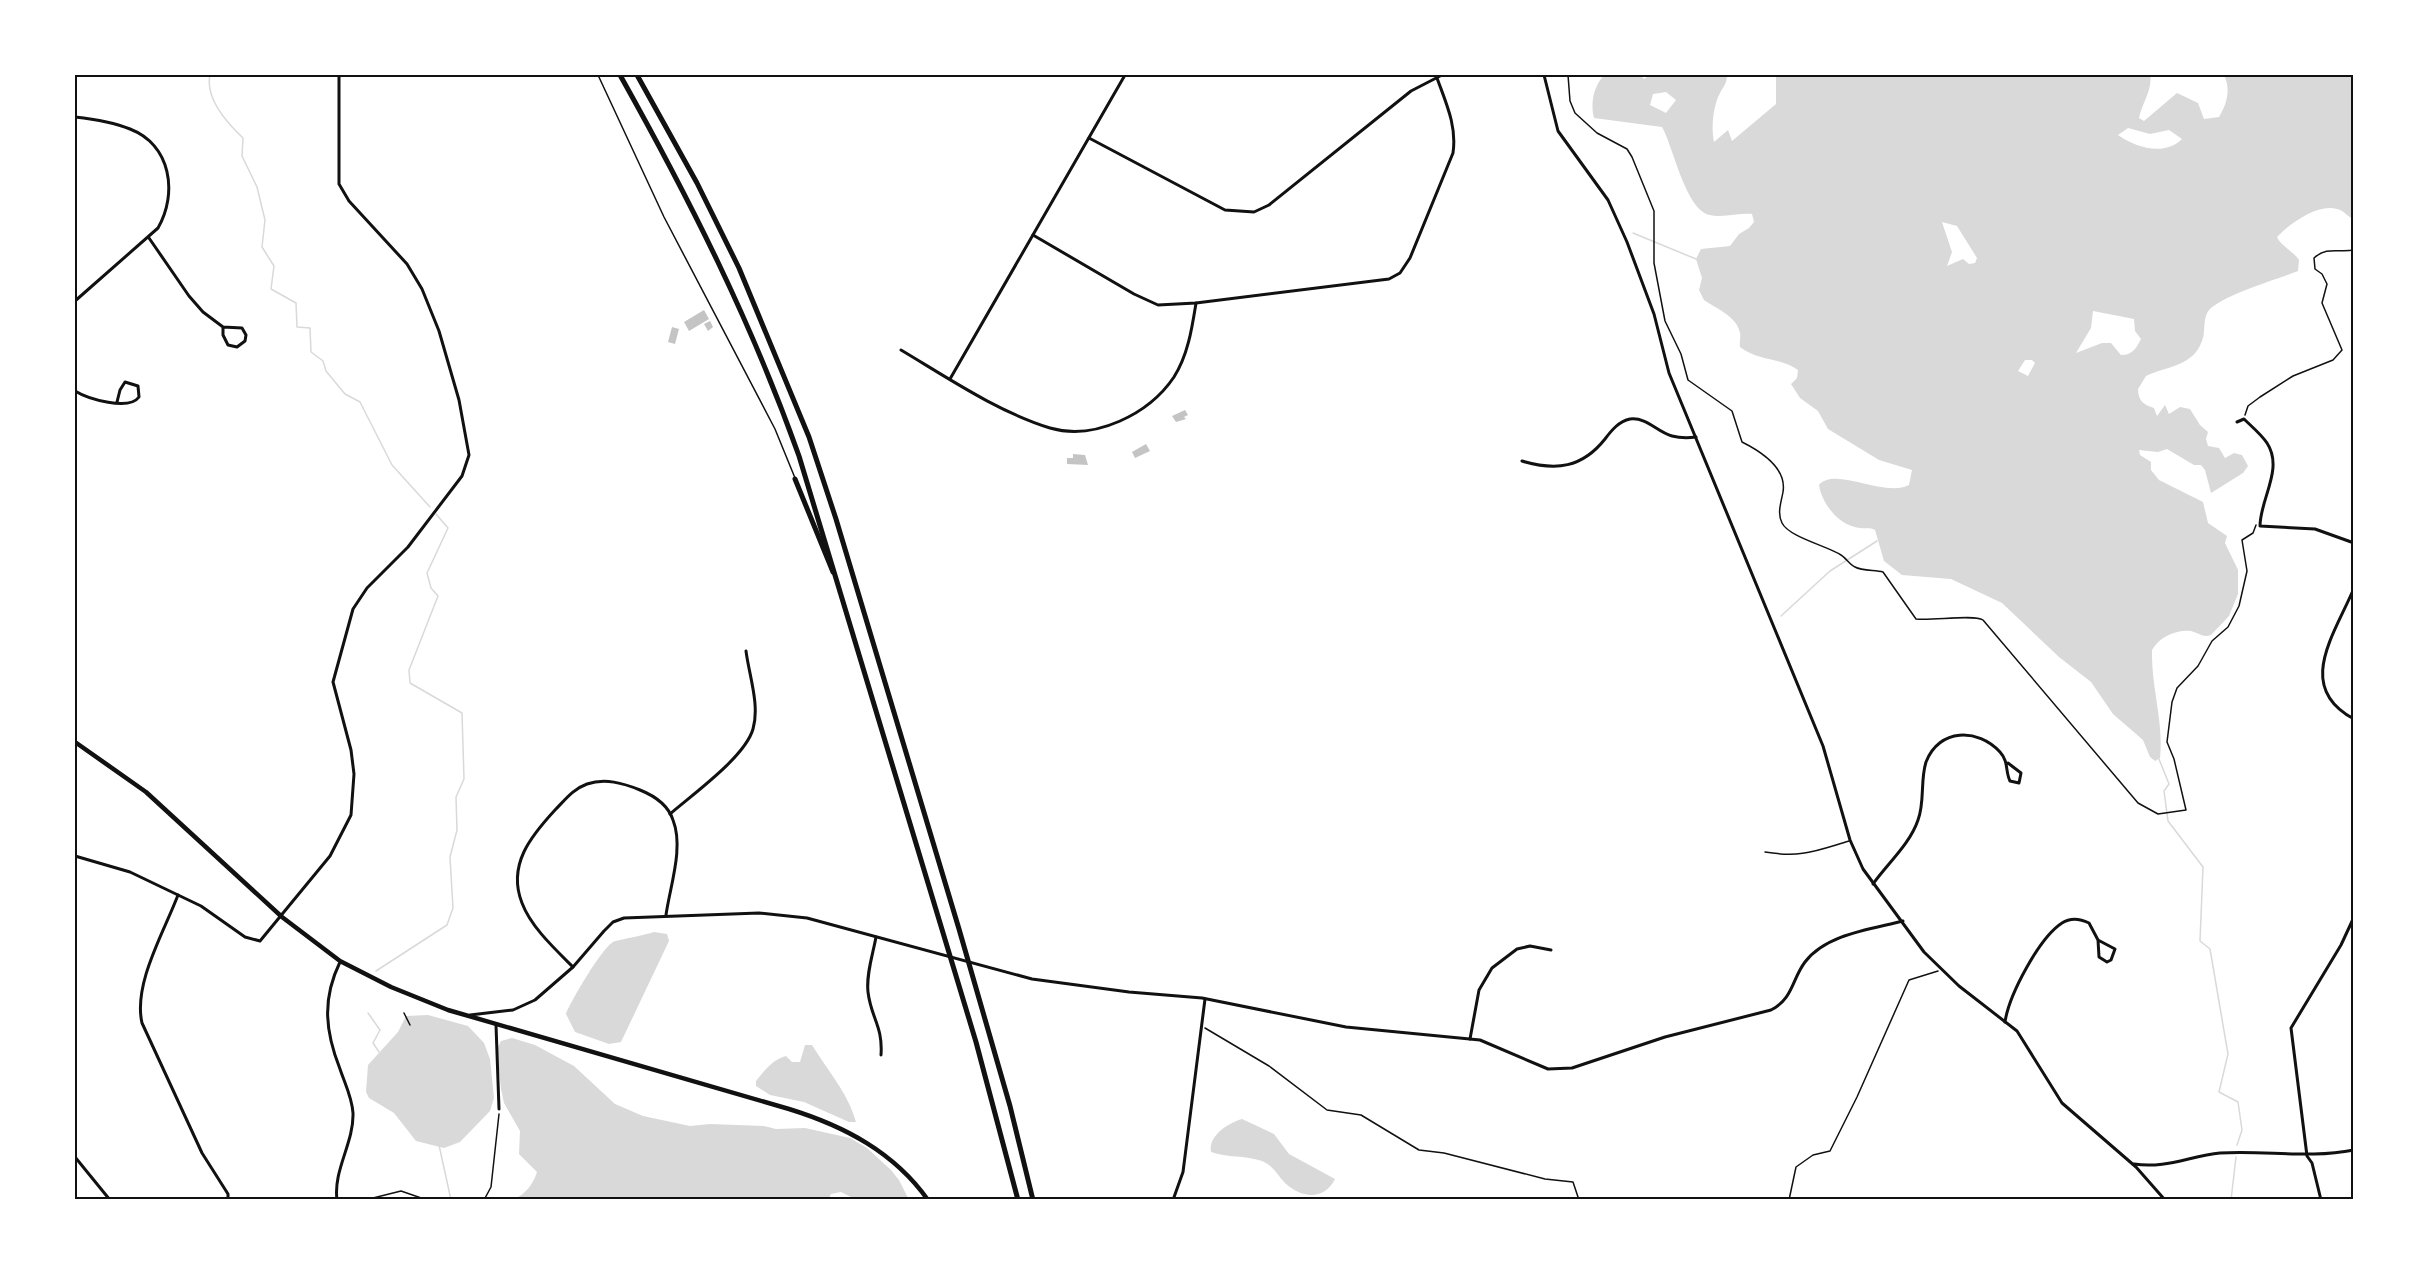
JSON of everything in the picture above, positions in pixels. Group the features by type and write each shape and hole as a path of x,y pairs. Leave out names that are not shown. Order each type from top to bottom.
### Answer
{"highway":[{"path":"620,75 702,225 755,342 799,456 844,598 973,1031 1018,1200"},
{"path":"637,75 697,183 739,268 812,445 956,918 1010,1106 1034,1200"},
{"path":"795,479 844,598"}],"main road":[{"path":"75,742 146,792 282,917 340,961 403,992 466,1015 828,1122 857,1136 888,1157 928,1200"}],"street":[{"path":"75,856 117,866 178,896 254,941 264,939 339,841 354,803 355,783 351,750 333,682 353,609 367,588 408,547 462,476 469,455 459,399 422,289 407,264 349,201 339,184 339,75"},
{"path":"950,378 1125,75"},
{"path":"1089,138 1226,210 1254,213 1269,205 1411,91 1442,75"},
{"path":"1544,75 1561,136 1608,200 1627,242 1654,314 1665,361 1823,746 1850,840 1873,884 1940,970 2025,1040 2048,1084 2062,1103 2132,1164 2165,1200"},
{"path":"1033,236 1134,294 1158,305 1196,303 1389,279 1400,273 1410,258 1453,153 1455,136 1452,121 1437,78"},
{"path":"75,117 130,129 151,142 167,167 170,196 165,216 149,238 75,301"},
{"path":"149,238 189,296 203,312 223,327 242,328 246,335 245,341 237,347 228,345 223,335 223,327"},
{"path":"901,350 998,406 1053,429 1076,431 1107,426 1140,411 1160,394 1174,376 1190,339 1196,303"},
{"path":"75,391 98,401 117,402 136,402 139,397 138,386 125,382 117,402"},
{"path":"2237,422 2244,418 2267,442 2272,458 2272,480 2260,513 2260,526 2315,529 2354,543"},
{"path":"1522,461 1548,467 1573,465 1593,452 1617,425 1628,419 1640,420 1672,436 1696,437"},
{"path":"2354,588 2321,672 2326,695 2343,713 2354,719"},
{"path":"670,814 732,758 748,740 753,729 755,711 746,651"},
{"path":"1873,884 1912,834 1921,811 1926,764 1931,752 1944,739 1972,734 1986,740 2021,773 2021,779 2016,784 2008,777 2008,763"},
{"path":"573,967 533,922 521,901 517,877 528,842 568,796 589,783 613,782 636,789 658,800 670,814 676,831 677,843 666,915"},
{"path":"178,896 140,992 139,1011 202,1153 228,1194 228,1200"},
{"path":"466,1015 501,1012 524,1006 545,993 573,967 613,922 636,916 783,915 807,918 998,969 1068,985 1205,999 1340,1026 1470,1039 1492,1044 1548,1069 1572,1068 1665,1037 1771,1010 1782,1004 1805,962 1824,946 1846,936 1903,921"},
{"path":"2321,1200 2312,1163 2307,1156 2291,1028 2341,945 2354,918"},
{"path":"2004,1022 2007,1005 2036,954 2047,937 2062,923 2073,919 2084,921 2092,926 2098,940 2100,957 2107,962 2111,960 2115,949 2098,940"},
{"path":"876,937 868,981 871,1005 882,1035 881,1055"},
{"path":"1470,1039 1479,990 1492,968 1517,949 1530,946 1551,950"},
{"path":"337,1200 337,1183 351,1132 353,1113 348,1089 334,1054 326,1019 329,986 340,961"},
{"path":"1173,1200 1183,1172 1205,999"},
{"path":"496,1024 499,1109"},
{"path":"2132,1164 2160,1166 2220,1154 2307,1156 2354,1150"},
{"path":"75,1157 110,1200"}],"lane":[{"path":"598,75 664,217 776,429 795,479"},
{"path":"1765,852 1790,856 1800,855 1850,840"}],"path":[{"path":"1568,75 1570,101 1575,113 1597,133 1627,149 1651,202 1659,293 1665,321 1681,354 1688,380 1732,411 1742,442 1759,451 1777,469 1784,484 1779,516 1790,534 1802,535 1841,555 1855,567 1883,572 1916,619 1942,621 1977,617 1983,620 2098,758 2138,802 2158,814 2186,810 2174,759 2167,742 2172,702 2177,688 2198,666 2212,641 2228,627 2239,606 2247,571 2242,540 2253,533 2256,523"},
{"path":"2244,418 2248,406 2260,397 2293,376 2333,360 2342,350 2322,303 2327,284 2322,274 2314,269 2314,258 2321,252 2334,249 2354,250"},
{"path":"1789,1200 1796,1167 1813,1155 1830,1151 1857,1097 1909,980 1940,970"},
{"path":"404,1013 410,1025"},
{"path":"1202,1026 1269,1065 1327,1110 1361,1115 1419,1150 1444,1153 1545,1179 1573,1182 1579,1200"},
{"path":"484,1200 491,1187 499,1109"},
{"path":"365,1200 401,1191 427,1200"}],"shaded area":[{"path":"1604,75 1640,75 1644,79 1650,75 1721,77 1727,75 1714,111 1714,142 1728,130 1732,141 1776,104 1776,75 2150,75 2149,91 2139,118 2144,121 2177,93 2198,103 2204,119 2219,117 2227,96 2224,75 2354,75 2354,219 2339,210 2329,208 2304,216 2289,226 2277,237 2299,260 2298,271 2238,293 2216,304 2207,314 2204,334 2198,350 2178,365 2146,376 2138,389 2140,399 2154,408 2157,416 2165,405 2169,414 2180,407 2190,409 2200,425 2208,432 2206,439 2208,446 2219,448 2225,458 2234,453 2242,455 2248,466 2243,473 2211,493 2205,470 2201,465 2194,465 2167,449 2158,452 2139,450 2140,455 2151,462 2151,470 2159,480 2203,502 2208,523 2227,536 2225,543 2238,570 2238,594 2229,616 2211,635 2203,636 2191,631 2174,633 2159,641 2152,650 2160,731 2160,758 2155,761 2150,757 2143,740 2113,714 2091,682 2059,657 2002,603 1951,579 1902,575 1884,561 1875,530 1852,526 1833,513 1819,485 1826,480 1848,480 1874,486 1899,488 1909,485 1912,470 1879,460 1828,429 1818,411 1800,398 1791,384 1797,378 1798,370 1784,363 1747,352 1740,347 1740,333 1735,322 1704,300 1699,290 1702,278 1696,259 1701,249 1730,246 1739,234 1754,222 1752,214 1715,216 1701,211 1687,190 1662,127 1594,118 1595,89","holes":["1666,92 1676,100 1666,113 1650,105 1653,94","2128,128 2150,134 2169,130 2182,139 2167,148 2158,149 2141,146 2118,135","1942,222 1957,226 1977,258 1975,263 1969,264 1963,259 1947,266 1952,252","2093,311 2134,319 2135,331 2141,339 2131,353 2121,355 2111,343 2102,343 2076,353 2091,328","2025,360 2032,360 2035,363 2028,376 2018,371"]},
{"path":"654,932 667,934 669,941 621,1042 609,1044 575,1032 566,1014 580,987 608,946 613,942"},
{"path":"428,1015 468,1026 484,1043 490,1059 494,1098 490,1111 460,1142 444,1148 416,1141 394,1113 369,1098 366,1092 368,1065 398,1032 406,1016"},
{"path":"512,1038 535,1045 574,1066 615,1104 643,1116 690,1126 710,1124 764,1126 776,1129 805,1128 850,1138 867,1148 891,1170 909,1200 857,1200 841,1192 831,1194 828,1200 513,1200 528,1189 537,1172 519,1154 520,1131 504,1103 501,1089 497,1049 501,1041"},
{"path":"805,1045 812,1045 837,1082 856,1122 849,1122 804,1102 770,1095 756,1086 756,1081 777,1060 786,1056 792,1062 800,1062"},
{"path":"1242,1119 1274,1134 1289,1154 1335,1179 1331,1186 1319,1194 1306,1194 1285,1183 1272,1168 1262,1161 1211,1152 1213,1141 1220,1131"}],"building":[{"path":"704,310 709,319 689,331 684,322"},
{"path":"710,321 713,327 708,331 704,324"},
{"path":"672,327 679,329 675,344 668,342"},
{"path":"1185,410 1188,415 1184,417 1186,419 1176,422 1172,416"},
{"path":"1146,444 1150,451 1135,458 1132,452"},
{"path":"1073,454 1085,455 1088,465 1067,464 1067,458 1073,458"}],"waterway":[{"path":"210,75 209,84 214,101 224,118 243,138 242,156 257,187 265,220 262,247 274,266 271,289 296,303 297,327 310,328 311,352 323,361 326,371 345,394 360,402 392,465 430,507"},
{"path":"1633,233 1696,259"},
{"path":"376,971 447,925 453,908 450,857 457,830 456,797 464,779 462,713 410,683 409,670 438,596 431,588 427,573 448,528 436,514"},
{"path":"1781,616 1830,571 1877,541"},
{"path":"2159,759 2169,784 2164,791 2168,821 2203,867 2200,941 2210,949 2228,1054 2219,1092 2238,1102 2242,1130 2237,1145"},
{"path":"368,1013 380,1030 373,1043 379,1052"},
{"path":"439,1145 451,1200"},
{"path":"2231,1200 2236,1157"}]}
